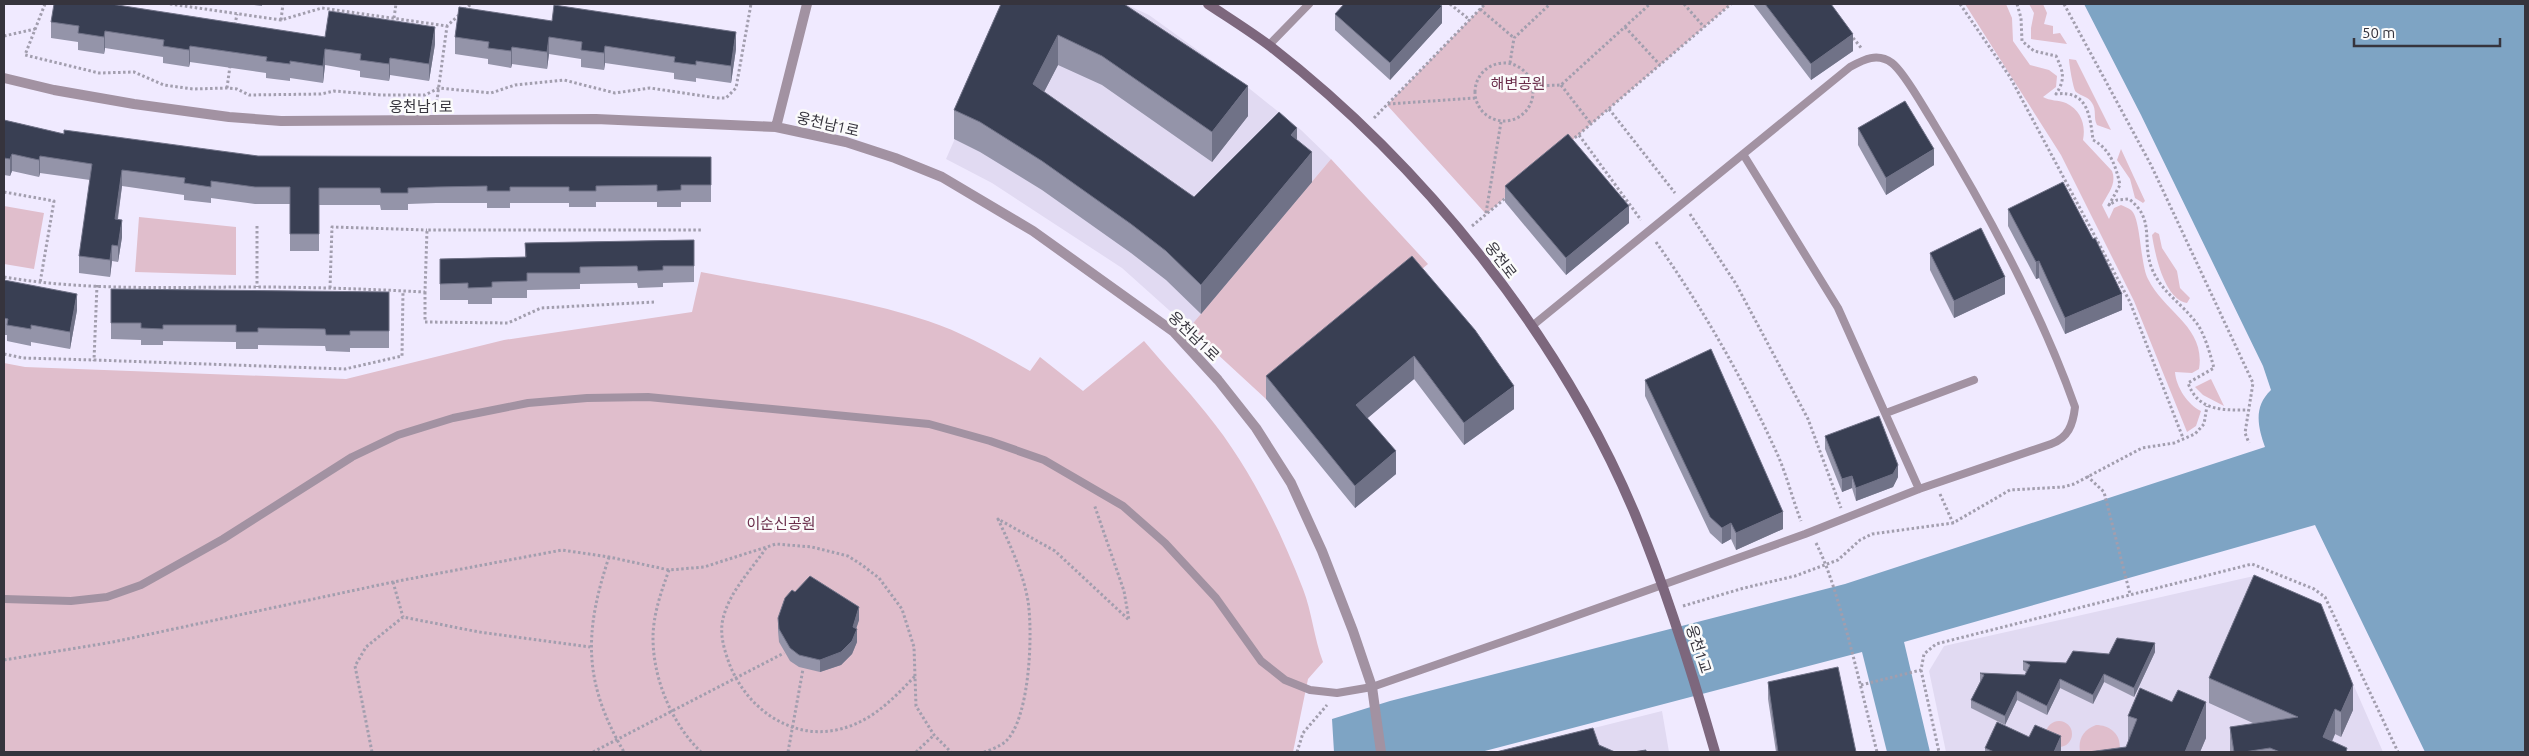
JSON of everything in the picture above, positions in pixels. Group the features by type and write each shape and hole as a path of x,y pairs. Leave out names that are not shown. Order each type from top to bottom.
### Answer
{"street":[{"path":"776,127 807,4"},
{"name":"웅천로","path":"1208,4 1270,45 1365,127 1424,188 1462,234 1532,326 1559,368 1611,462 1635,513 1671,610"},
{"name":"웅천남1로","path":"4,78 107,100 229,118 281,121 596,120 776,127 846,142 895,158 942,177 1033,231 1174,332 1218,380 1256,428 1291,484 1322,550 1372,687 1381,752"},
{"name":"웅천1교","path":"1671,610 1715,752"}],"lane":[{"path":"1270,45 1308,4"},
{"path":"4,599 72,601 107,596 141,584 222,538 352,457 390,438 453,418 528,404 587,398 648,397 929,424 990,441 1044,460 1123,506 1165,543 1216,598 1261,661 1285,680 1310,690 1337,693 1372,687 1663,585 1807,533 1919,489 2061,440 2069,431 2075,408 2039,319 1969,181 1916,96 1892,63 1883,58 1868,57 1850,67 1532,326"},
{"path":"1742,154 1838,308 1919,489"},
{"path":"1886,413 1974,380"}],"path":[{"path":"45,4 25,55 98,73 134,72 164,85 193,89 237,89 249,95 274,96 334,92 382,95 425,94 439,88 491,93 515,86 564,80 615,93 650,88 726,98 736,88 751,4"},
{"path":"170,4 199,6 281,20 322,8 446,26"},
{"path":"281,20 283,4"},
{"path":"394,18 396,4"},
{"path":"434,121 446,26 472,4"},
{"path":"1450,4 1470,20"},
{"path":"1365,127 1485,4"},
{"path":"1510,64 1514,38 1550,4"},
{"path":"1532,86 1561,85 1650,4"},
{"path":"1684,4 1704,27"},
{"path":"1564,147 1731,4"},
{"path":"1960,4 2010,77 2130,302 2183,438"},
{"path":"2017,4 2021,18 2022,40 2034,51 2056,56 2064,75 2063,84 2056,94 2068,93 2076,97 2088,108 2091,116 2093,140 2106,149 2112,160 2120,185 2110,205 2117,200 2129,199 2143,213 2146,220 2147,251 2156,277 2168,296 2198,325 2204,338 2214,368 2188,383 2200,403 2223,410 2247,410"},
{"path":"2064,4 2151,165 2253,383 2247,410 2245,433 2249,443"},
{"path":"1480,9 1514,38"},
{"path":"234,32 237,14"},
{"path":"1625,27 1660,65"},
{"path":"1845,27 1868,57"},
{"path":"4,36 35,29"},
{"path":"226,88 230,60"},
{"path":"1510,64 1527,74 1532,86 1532,103 1526,112 1519,118 1501,122 1484,114 1475,98 1477,79 1490,66 1510,64"},
{"path":"1561,85 1591,124"},
{"path":"1387,104 1475,98"},
{"path":"1609,108 1683,203 1736,284 1808,419 1845,518"},
{"path":"1486,214 1501,122"},
{"path":"1579,135 1691,291 1740,380 1776,451 1807,533 1826,564 1832,582 1861,685 1876,752"},
{"path":"1462,234 1515,190"},
{"path":"4,192 54,201 40,283"},
{"path":"257,226 257,287"},
{"path":"330,288 332,227 428,230 703,230"},
{"path":"428,230 425,322 508,323 541,308 654,302"},
{"path":"4,277 40,283 330,288 425,292"},
{"path":"94,360 97,285"},
{"path":"4,354 23,358 345,369 402,356 403,291"},
{"path":"1671,610 1744,588 1795,576 1844,557 1860,540 1872,534 1953,523 2010,490 2063,487 2142,448 2163,446 2202,428 2207,406"},
{"path":"2087,476 2104,492 2130,594"},
{"path":"984,752 1006,741 1021,712 1030,667 1028,602 1018,564 998,519 1055,551 1129,620 1124,591 1087,484"},
{"path":"1935,484 1953,523"},
{"path":"4,660 113,642 393,582 562,550 609,557 669,570 704,567 776,544 812,548 848,556 879,578 902,609 914,648 916,706 934,735 951,752"},
{"path":"766,547 736,590 723,617 722,640 734,678 758,707 769,716 792,727 822,732 849,727 876,713 889,703 916,674"},
{"path":"609,557 597,599 590,647 598,695 606,718 624,752"},
{"path":"1939,752 1921,670 1924,654 1936,644 2252,564 2314,589 2325,597 2398,752"},
{"path":"669,570 660,595 653,638 660,682 671,712 689,740 701,752"},
{"path":"393,582 402,617"},
{"path":"402,617 479,632 590,647"},
{"path":"372,752 355,666 366,647 402,617"},
{"path":"594,752 784,652"},
{"path":"788,752 803,669"},
{"path":"1861,685 1921,670"},
{"path":"1297,752 1303,733 1337,693"},
{"path":"916,752 934,735"}],"shaded area":[{"path":"1014,4 1125,4 1149,15 1240,81 1301,130 1331,159 1189,328 1122,268 992,183 946,159"},
{"path":"2254,576 2318,604 2383,752 1946,752 1929,671 1944,646"},
{"path":"1662,711 1669,752 1498,752"}],"green space":[{"name":"해변공원","path":"1485,4 1731,4 1486,214 1387,105"},
{"path":"1965,4 2006,4 2012,18 2013,41 2030,65 2049,70 2057,76 2056,87 2043,97 2066,103 2079,114 2084,129 2083,140 2112,171 2113,184 2102,205 2109,219 2114,208 2121,205 2131,210 2137,222 2143,263 2148,279 2155,291 2190,331 2196,342 2199,354 2199,369 2192,373 2175,372 2178,384 2184,395 2201,411 2196,426 2187,432 2134,301 2061,155"},
{"path":"2029,4 2043,4 2047,13 2044,24 2053,26 2053,34 2060,33 2067,44 2031,39 2034,13"},
{"path":"2069,59 2076,60 2111,130 2097,125 2092,103 2089,99 2076,92 2072,81"},
{"path":"2121,149 2145,201 2143,203 2135,198 2130,179 2117,160"},
{"path":"1331,159 1428,264 1266,399 1189,328"},
{"path":"4,206 44,213 34,269 4,264"},
{"path":"139,217 236,227 236,275 135,272"},
{"path":"2155,232 2159,234 2162,248 2177,271 2180,288 2190,298 2187,303 2179,300 2172,293 2162,275 2152,235"},
{"name":"이순신공원","path":"701,272 872,305 928,321 967,337 1030,371 1040,357 1083,391 1144,341 1206,413 1236,453 1273,520 1303,589 1323,662 1308,679 1293,752 4,752 4,363 25,367 346,379 504,340 692,312"},
{"path":"2211,379 2224,406 2203,395 2195,387"},
{"path":"2059,721 2068,725 2072,734 2068,743 2059,747 2050,743 2046,734 2050,725"},
{"path":"2096,725 2106,727 2115,732 2120,746 2119,752 2080,752 2082,736"}],"water":[{"path":"2084,4 2525,4 2525,752 2425,752 2315,525 1904,642 1930,752 1887,752 1862,652 1481,752 1334,752 1332,719 1390,701 1845,584 2265,447 2260,432 2259,410 2261,403 2271,390 2263,366 2141,115"}],"building":[{"path":"54,4 111,4 325,37 329,11 435,27 429,64 390,58 389,64 360,60 361,54 325,49 323,66 290,61 290,64 266,61 267,57 190,46 189,50 163,46 164,40 105,31 104,37 78,33 79,26 51,22"},
{"path":"1001,4 1124,4 1248,86 1212,132 1102,56 1058,35 1033,84 1194,197 1279,112 1297,128 1291,135 1312,152 1201,285 1166,251 1131,224 1042,161 980,122 954,110"},
{"path":"1344,4 1439,4 1442,6 1390,63 1335,14"},
{"path":"1765,4 1831,4 1853,34 1811,64"},
{"path":"554,5 736,32 731,66 696,61 696,65 674,62 675,57 605,46 604,53 581,50 582,42 549,37 547,52 512,47 511,51 488,48 489,42 455,37 459,7 552,21"},
{"path":"1905,101 1934,149 1886,178 1858,128"},
{"path":"4,120 64,134 64,130 258,156 711,157 711,185 681,185 681,190 657,191 657,185 596,186 596,191 569,191 569,187 510,187 510,191 487,191 487,186 436,187 408,188 408,193 381,193 380,188 319,188 319,234 290,234 290,187 255,187 211,181 211,187 184,183 185,178 122,170 115,219 122,220 118,246 112,245 110,260 79,256 92,164 40,156 39,160 12,154 10,159 4,158"},
{"path":"1568,134 1629,206 1566,258 1505,186"},
{"path":"2063,182 2093,239 2095,238 2122,294 2065,318 2039,261 2036,262 2008,209"},
{"path":"1981,228 2005,277 1954,301 1930,253"},
{"path":"694,240 694,266 663,266 663,270 638,271 637,266 580,267 580,273 527,273 527,281 492,282 492,287 468,288 468,283 440,284 440,259 526,257 525,243"},
{"path":"1412,256 1475,330 1514,386 1464,423 1414,356 1356,405 1396,451 1355,486 1266,376"},
{"path":"4,280 77,294 70,332 31,325 31,329 7,325 8,319 4,318"},
{"path":"111,289 389,292 389,331 350,331 350,335 326,335 325,329 258,328 258,332 236,332 236,325 163,325 163,329 141,328 141,323 111,323"},
{"path":"1711,349 1783,512 1736,533 1731,523 1722,528 1710,517 1645,380"},
{"path":"1879,416 1898,465 1893,474 1856,488 1852,476 1842,479 1825,436"},
{"path":"2254,575 2321,604 2353,685 2341,712 2335,709 2323,737 2347,748 2346,752 2280,752 2270,748 2234,752 2230,727 2298,717 2209,678"},
{"path":"810,576 859,607 853,627 857,629 852,641 841,652 820,660 799,655 790,648 779,629 778,618 785,598 792,590 795,592"},
{"path":"2117,638 2155,643 2134,688 2104,674 2093,695 2060,679 2047,706 2017,691 2005,716 1971,700 1984,675 1980,673 2025,675 2030,665 2023,661 2066,663 2073,651 2109,654"},
{"path":"1838,667 1856,752 1778,752 1768,682"},
{"path":"2140,688 2172,702 2178,690 2206,702 2185,752 2088,752 2126,747 2137,719 2128,716"},
{"path":"1997,722 2029,737 2035,725 2061,736 2054,752 1994,752 1985,748"},
{"path":"1593,728 1599,745 1615,752 1496,752"}]}
